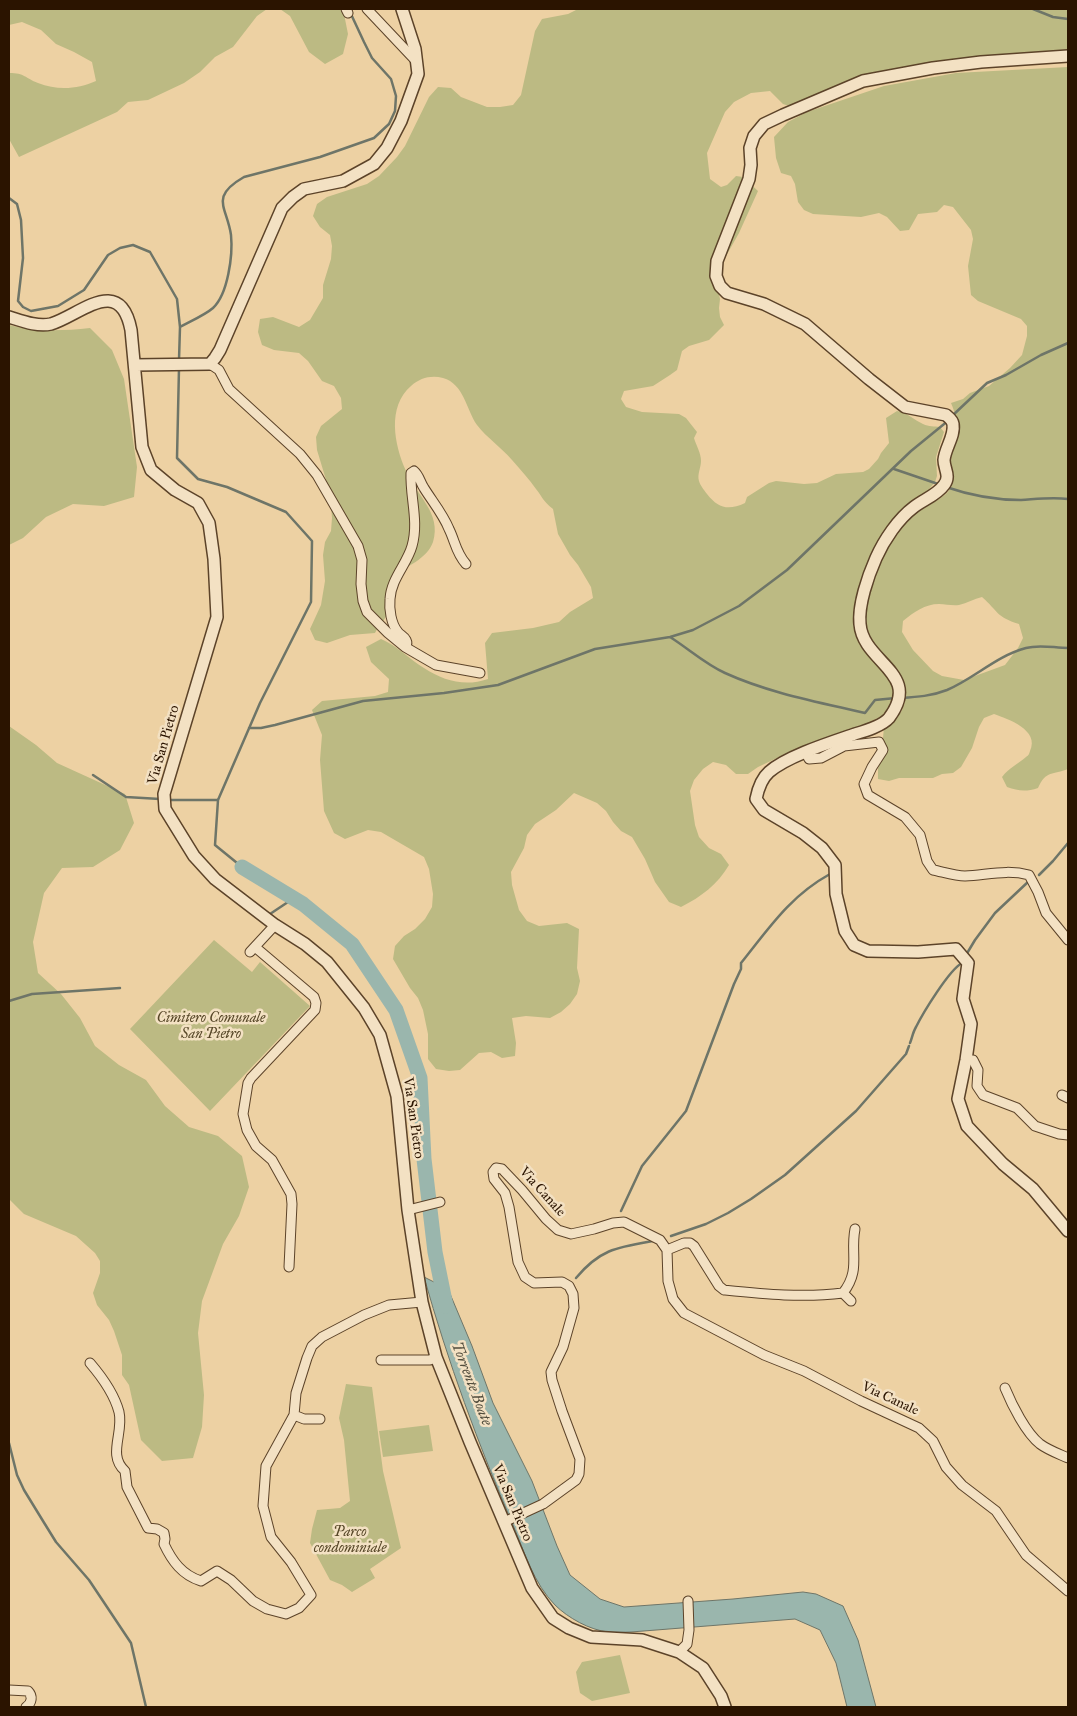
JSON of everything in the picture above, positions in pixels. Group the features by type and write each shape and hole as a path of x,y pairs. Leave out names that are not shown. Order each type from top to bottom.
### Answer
{"street":[{"path":"367,9 417,62"},
{"path":"210,364 220,350 282,208 304,189 343,181 374,164 388,148 401,120 418,74 416,49 402,9"},
{"path":"1068,56 981,62 933,68 863,81 764,124 754,136 750,148 751,165 749,179 717,261 716,276 720,286 727,293 764,304 805,324 869,379 906,407 946,415 951,419 952,432 944,462 948,476 946,483 941,490 912,508 895,526 876,558 861,602 860,624 864,640 893,675 900,688 898,704 887,720 866,731 784,762 768,773 758,786 756,799 764,810 803,833 822,848 835,865 836,894 845,931 854,945 868,951 918,952 956,949 968,963 963,999 971,1024 958,1100 967,1126 1003,1164 1033,1189 1068,1231"},
{"name":"Via San Pietro","path":"9,317 33,324 49,324 62,320 89,305 105,301 115,303 123,310 129,321 142,447 151,470 175,490 198,504 209,523 214,559 217,617 164,794 165,809 194,856 216,879 275,925 305,944 326,962 364,1008 380,1035 397,1096 408,1210 422,1302 436,1357 470,1442 506,1521 532,1588 545,1608 559,1624 591,1637 642,1640 679,1652 703,1668 721,1696 725,1707"},
{"path":"134,365 210,364 219,370 229,389 300,454 317,475 358,546 362,560 361,584 363,601 367,612 405,647 436,665 480,673"},
{"path":"405,647 407,644 406,638 397,632 393,623 390,599 392,585 412,548 416,527 410,488 410,473 414,471 417,474 450,529 455,547 466,564"},
{"path":"806,753 809,759 820,758 844,746 879,742 883,750 864,784 868,795 905,817 920,835 927,861 933,870 963,876 1002,872 1019,872 1029,875 1046,913 1068,940"},
{"path":"275,925 253,950 314,997 316,1002 315,1010 251,1078 248,1083 243,1114 247,1130 256,1146 272,1160 291,1194 289,1267"},
{"path":"966,1060 973,1060 978,1070 977,1086 983,1095 1018,1108 1035,1126 1068,1135"},
{"name":"Via Canale","path":"506,1521 543,1504 576,1480 579,1474 580,1459 562,1411 551,1372 563,1347 574,1308 573,1294 568,1286 562,1282 534,1283 525,1277 518,1262 505,1193 494,1179 493,1172 496,1168 502,1169 558,1230 571,1234 624,1222 660,1240 667,1250 668,1281 673,1299 684,1313 764,1355 804,1371 918,1428 933,1441 946,1468 962,1485 996,1511 1026,1555 1068,1591"},
{"path":"408,1210 437,1203"},
{"path":"667,1250 684,1243 690,1243 694,1246 719,1286 724,1290 783,1296 819,1296 843,1293 850,1284 855,1270 853,1241 855,1228"},
{"path":"843,1293 851,1301"},
{"path":"90,1363 106,1382 120,1413 120,1428 116,1452 118,1465 126,1471 127,1487 148,1528 157,1529 164,1533 164,1544 172,1562 195,1579 201,1581 217,1571 232,1580 253,1601 267,1610 286,1614 299,1608 310,1595 291,1562 271,1537 263,1506 266,1466 294,1415 296,1393 312,1346 322,1337 388,1304 422,1302"},
{"path":"381,1360 430,1360 436,1357"},
{"path":"1005,1388 1013,1408 1035,1439 1041,1445 1068,1458"},
{"path":"294,1415 304,1419 320,1419"},
{"path":"679,1652 687,1644 689,1630 688,1601"},
{"path":"9,1690 28,1691 31,1694 31,1700 26,1707"}],"green space":[{"path":"9,9 267,9 257,16 233,47 215,57 200,72 184,83 148,100 128,102 117,112 19,157 9,139 9,73 25,76 45,86 60,88 82,86 96,81 92,62 56,44 41,30 22,22 9,25"},
{"path":"280,9 343,9 348,34 343,54 325,64 309,52 290,16"},
{"path":"578,9 1068,9 1068,51 843,84 789,106 783,104 770,91 751,93 734,102 725,112 707,153 710,179 721,187 727,185 736,176 743,177 758,191 739,233 721,265 718,290 720,317 724,325 709,340 689,346 682,351 677,370 653,386 624,391 621,399 626,407 642,412 679,414 686,418 697,432 694,438 701,458 698,476 700,484 715,502 724,507 733,507 745,503 747,497 769,483 776,481 804,484 817,483 836,474 863,472 869,469 889,443 886,418 897,411 925,425 940,427 944,432 936,457 937,476 935,482 926,493 916,500 862,584 854,616 855,634 865,650 886,673 894,689 892,702 882,716 857,728 796,749 758,767 748,774 736,774 726,765 713,762 703,769 694,780 690,791 695,825 699,837 709,848 721,854 729,865 720,878 708,889 681,907 669,902 655,882 645,859 632,837 621,831 606,811 597,803 574,793 556,810 535,824 527,835 524,848 511,872 512,885 519,910 527,921 539,926 567,923 579,929 577,968 580,981 577,994 561,1012 550,1018 526,1016 512,1018 516,1043 515,1056 502,1058 491,1052 479,1053 460,1070 449,1071 436,1069 428,1059 428,1034 423,1010 418,998 393,959 395,946 425,919 432,907 433,894 429,869 424,857 381,832 368,830 345,839 334,833 324,811 320,760 322,735 312,710 322,701 375,696 388,692 389,679 371,662 366,647 381,639 393,645 424,668 447,679 471,682 488,679 485,643 492,633 533,628 559,622 570,612 593,598 591,587 558,534 553,509 545,502 508,455 477,425 460,391 450,381 443,378 426,378 414,383 403,395 398,404 395,426 398,449 406,471 427,505 434,522 433,542 421,558 393,575 388,612 375,633 350,635 327,643 315,640 310,629 321,605 325,581 323,555 325,542 331,531 332,518 330,493 317,450 316,437 321,426 342,409 341,398 334,386 322,381 308,361 299,353 274,350 262,345 258,332 260,319 273,317 299,327 310,320 323,298 323,285 331,259 332,246 330,235 320,227 313,216 317,204 327,197 367,184 379,176 405,146 429,97 438,87 451,88 461,97 487,107 513,105 521,95 535,31 542,19 568,14"},
{"path":"1068,67 1068,769 1050,774 1044,778 1038,788 1026,790 1007,787 1002,777 1028,755 1032,744 1031,737 1021,726 994,714 984,718 972,748 961,767 953,773 942,774 933,778 899,778 889,781 878,779 878,768 886,748 883,738 884,727 901,712 905,702 905,691 894,671 871,643 866,634 864,619 878,563 886,547 910,517 920,509 941,498 952,485 953,477 950,455 956,422 951,403 989,386 1010,368 1022,355 1027,336 1027,326 1021,319 978,301 971,295 968,266 973,239 971,230 953,207 944,205 937,212 918,214 909,230 900,231 887,217 879,213 861,217 813,214 804,210 798,202 795,184 791,176 781,173 776,158 774,137 788,122 807,112 884,86 956,73","holes":["982,597 1001,616 1019,624 1023,638 1018,648 1005,665 964,680 942,676 933,671 913,650 902,632 903,621 924,607 934,604 959,605"]},
{"path":"9,325 49,330 90,328 112,350 124,379 137,467 134,497 104,506 73,504 46,517 23,538 9,545"},
{"path":"9,726 57,763 125,794 134,823 120,850 93,867 62,868 44,893 33,942 38,973 61,994 80,1018 95,1046 119,1065 146,1080 165,1106 189,1127 218,1136 242,1156 249,1187 239,1216 223,1244 202,1301 198,1333 204,1395 202,1427 193,1458 162,1461 141,1440 129,1385 122,1375 122,1355 109,1320 97,1305 93,1293 100,1273 100,1261 95,1253 76,1236 24,1214 9,1199"},
{"name":"Cimitero Comunale San Pietro","path":"214,940 252,972 260,962 310,1006 210,1111 130,1029"},
{"name":"Parco condominiale","path":"346,1384 372,1387 383,1471 401,1548 370,1569 375,1578 352,1592 330,1580 310,1543 317,1510 340,1508 350,1501 344,1440 339,1418"},
{"path":"429,1425 433,1451 383,1457 379,1431"},
{"path":"620,1655 630,1693 592,1701 580,1693 576,1672 582,1662"}],"water":[{"path":"424,1277 448,1289 493,1403 532,1481 570,1575 600,1599 624,1607 803,1592 816,1594 843,1606 858,1640 876,1707 847,1707 836,1663 820,1630 795,1619 611,1632 594,1629 580,1623 555,1605 541,1587 530,1567 488,1464 453,1371"}],"waterway":[{"path":"1033,9 1053,17 1068,19"},
{"path":"180,327 213,308 218,302 226,284 230,263 231,235 224,210 223,197 233,184 244,177 320,157 374,138 389,124 395,111 396,96 391,79 372,58 350,12"},
{"path":"9,198 17,204 21,220 23,258 18,301 23,307 31,311 58,306 84,290 108,255 120,248 133,245 150,252 177,299 180,327 179,360"},
{"path":"952,416 987,383 1068,343"},
{"path":"179,368 177,458 198,479 227,487 286,512 312,541 311,602 260,703 218,800 215,845 242,867"},
{"path":"249,728 275,725 363,701 444,693 498,685 595,649 670,637 693,630 739,606 787,570 911,451 949,420"},
{"path":"894,469 941,485"},
{"path":"946,487 973,495 1002,499 1068,499"},
{"path":"670,637 725,673 759,686 794,696 865,713 875,700 896,698"},
{"path":"901,698 919,697 947,690 1005,656 1026,648 1042,646 1068,648"},
{"path":"93,775 126,797 160,799"},
{"path":"168,800 217,800"},
{"path":"1039,875 1068,843"},
{"name":"Torrente Boate","path":"242,867 303,904 352,944 396,1010 420,1078 424,1159 435,1252 446,1306"},
{"path":"621,1211 642,1166 686,1111 741,969 741,963 781,914 803,892 830,874"},
{"path":"966,955 995,913 1029,881"},
{"path":"270,914 294,898"},
{"path":"910,1043 915,1029 930,1002 950,974 962,963"},
{"path":"9,1001 32,994 120,988"},
{"path":"671,1236 706,1224 728,1213 785,1175 856,1111 906,1054 909,1046"},
{"path":"576,1278 593,1261 610,1251 653,1241"},
{"path":"9,1443 17,1475 24,1490 56,1542 89,1580 131,1643 146,1707"}]}
